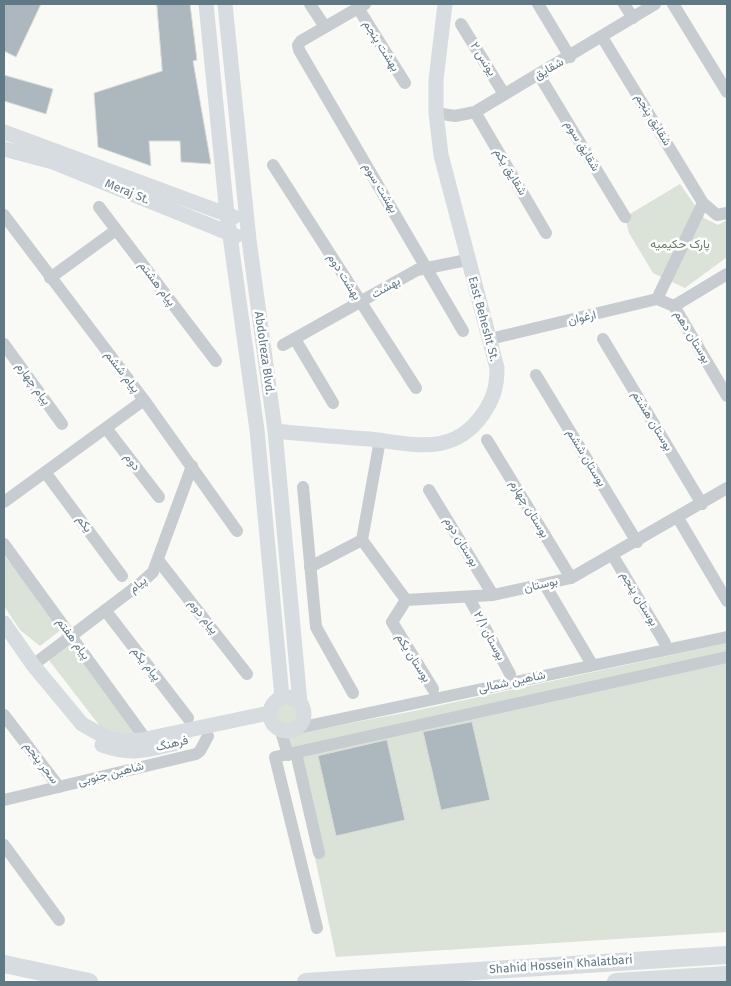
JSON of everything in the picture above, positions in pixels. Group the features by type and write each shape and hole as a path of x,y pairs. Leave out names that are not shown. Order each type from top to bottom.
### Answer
{"highway":[{"name":"Shahid Hossein Khalatbari","path":"306,982 727,955"},
{"path":"4,964 89,982"},
{"name":"Shahid Hossein Khalatbari","path":"616,982 727,975"}],"main road":[{"name":"Abdolreza Blvd.","path":"206,4 227,214 256,430 282,698"},
{"name":"Abdolreza Blvd.","path":"225,4 249,240 275,431 300,703"},
{"name":"East Behesht St.","path":"275,431 380,440 421,446 449,442 465,435 490,404 497,386 497,368 467,260 441,155 436,113 436,80 445,4"},
{"name":"Meraj St.","path":"4,132 247,222"},
{"name":"Meraj St.","path":"4,149 53,162 249,240"},
{"name":"فرهنگ","path":"4,623 33,665 84,728 102,745 122,752 144,751 274,722"},
{"path":"282,698 292,698 300,703 304,713 298,728 287,732 274,722 273,703 282,698"},
{"name":"فرهنگ","path":"84,728 105,737 124,741 274,722"}],"street":[{"path":"310,4 325,27 361,6"},
{"path":"538,4 570,57"},
{"path":"624,4 633,18"},
{"name":"شقایق","path":"436,113 455,116 475,112 570,57 655,4"},
{"path":"673,4 727,92"},
{"name":"بهشت پنجم","path":"361,6 405,83"},
{"name":"یونس ۲","path":"461,24 504,94"},
{"name":"بهشت سوم","path":"325,27 301,41 298,45 299,50 463,331"},
{"name":"شقایق پنجم","path":"602,37 703,203"},
{"name":"شقایق سوم","path":"539,75 625,217"},
{"name":"شقایق یکم","path":"475,112 546,233"},
{"name":"بهشت دوم","path":"273,166 416,388"},
{"path":"674,306 656,299 703,203 717,215 727,213"},
{"name":"پیام هشتم","path":"99,207 216,361"},
{"name":"پیام ششم","path":"5,219 144,400 237,531"},
{"path":"50,278 116,230"},
{"name":"بهشت","path":"333,403 289,342 417,270 467,260"},
{"name":"بوستان دهم","path":"727,274 674,306 727,396"},
{"name":"ارغوان","path":"490,339 656,299"},
{"name":"بوستان هشتم","path":"603,339 702,504"},
{"name":"پیام چهارم","path":"4,344 62,424"},
{"name":"بوستان ششم","path":"536,374 637,542"},
{"path":"4,502 144,400"},
{"name":"دوم","path":"106,428 159,497"},
{"path":"256,430 275,431"},
{"path":"380,440 362,540 406,600"},
{"name":"بوستان چهارم","path":"487,440 571,578"},
{"name":"پیام","path":"33,665 141,583 152,572 192,466"},
{"name":"یکم","path":"45,472 122,576"},
{"path":"303,487 316,626 353,693"},
{"name":"بوستان","path":"406,600 469,598 493,595 571,578 613,556 727,488"},
{"name":"بوستان دوم","path":"429,490 493,595"},
{"path":"678,518 727,600"},
{"path":"310,566 362,540"},
{"name":"پیام هفتم","path":"4,544 142,734"},
{"name":"بوستان پنجم","path":"613,556 665,643"},
{"name":"پیام دوم","path":"158,560 247,674"},
{"path":"545,585 590,662"},
{"name":"بوستان ۲/۱","path":"469,598 510,674"},
{"name":"بوستان یکم","path":"406,600 392,622 433,689"},
{"name":"پیام یکم","path":"105,610 188,718"},
{"name":"شاهین شمالی","path":"298,728 727,637"},
{"path":"317,928 275,757 727,657"},
{"name":"سحر پنجم","path":"4,715 59,787"},
{"path":"274,722 292,754 319,854"},
{"name":"شاهین جنوبی","path":"4,800 196,754 200,751 208,736"},
{"path":"4,845 59,920"}],"green space":[{"name":"پارک حکیمیه","path":"680,184 704,218 718,225 727,220 727,257 685,288 653,273 629,233 625,217"},
{"path":"4,555 62,629 40,646 20,630 4,606"},
{"path":"727,643 727,932 336,957 289,735 414,711"},
{"path":"69,644 135,731 130,738 106,734 48,659"},
{"path":"286,703 291,704 297,710 297,720 291,726 286,727 281,726 275,720 274,715 275,710 281,704"}],"building":[{"path":"4,4 41,4 16,57 4,51"},
{"path":"157,4 190,4 197,60 193,61 211,164 181,162 180,141 149,141 151,166 98,147 94,93 162,71"},
{"path":"4,75 53,89 46,114 4,101"},
{"path":"472,722 490,800 441,810 423,732"},
{"path":"387,740 405,820 336,836 318,756"}]}
